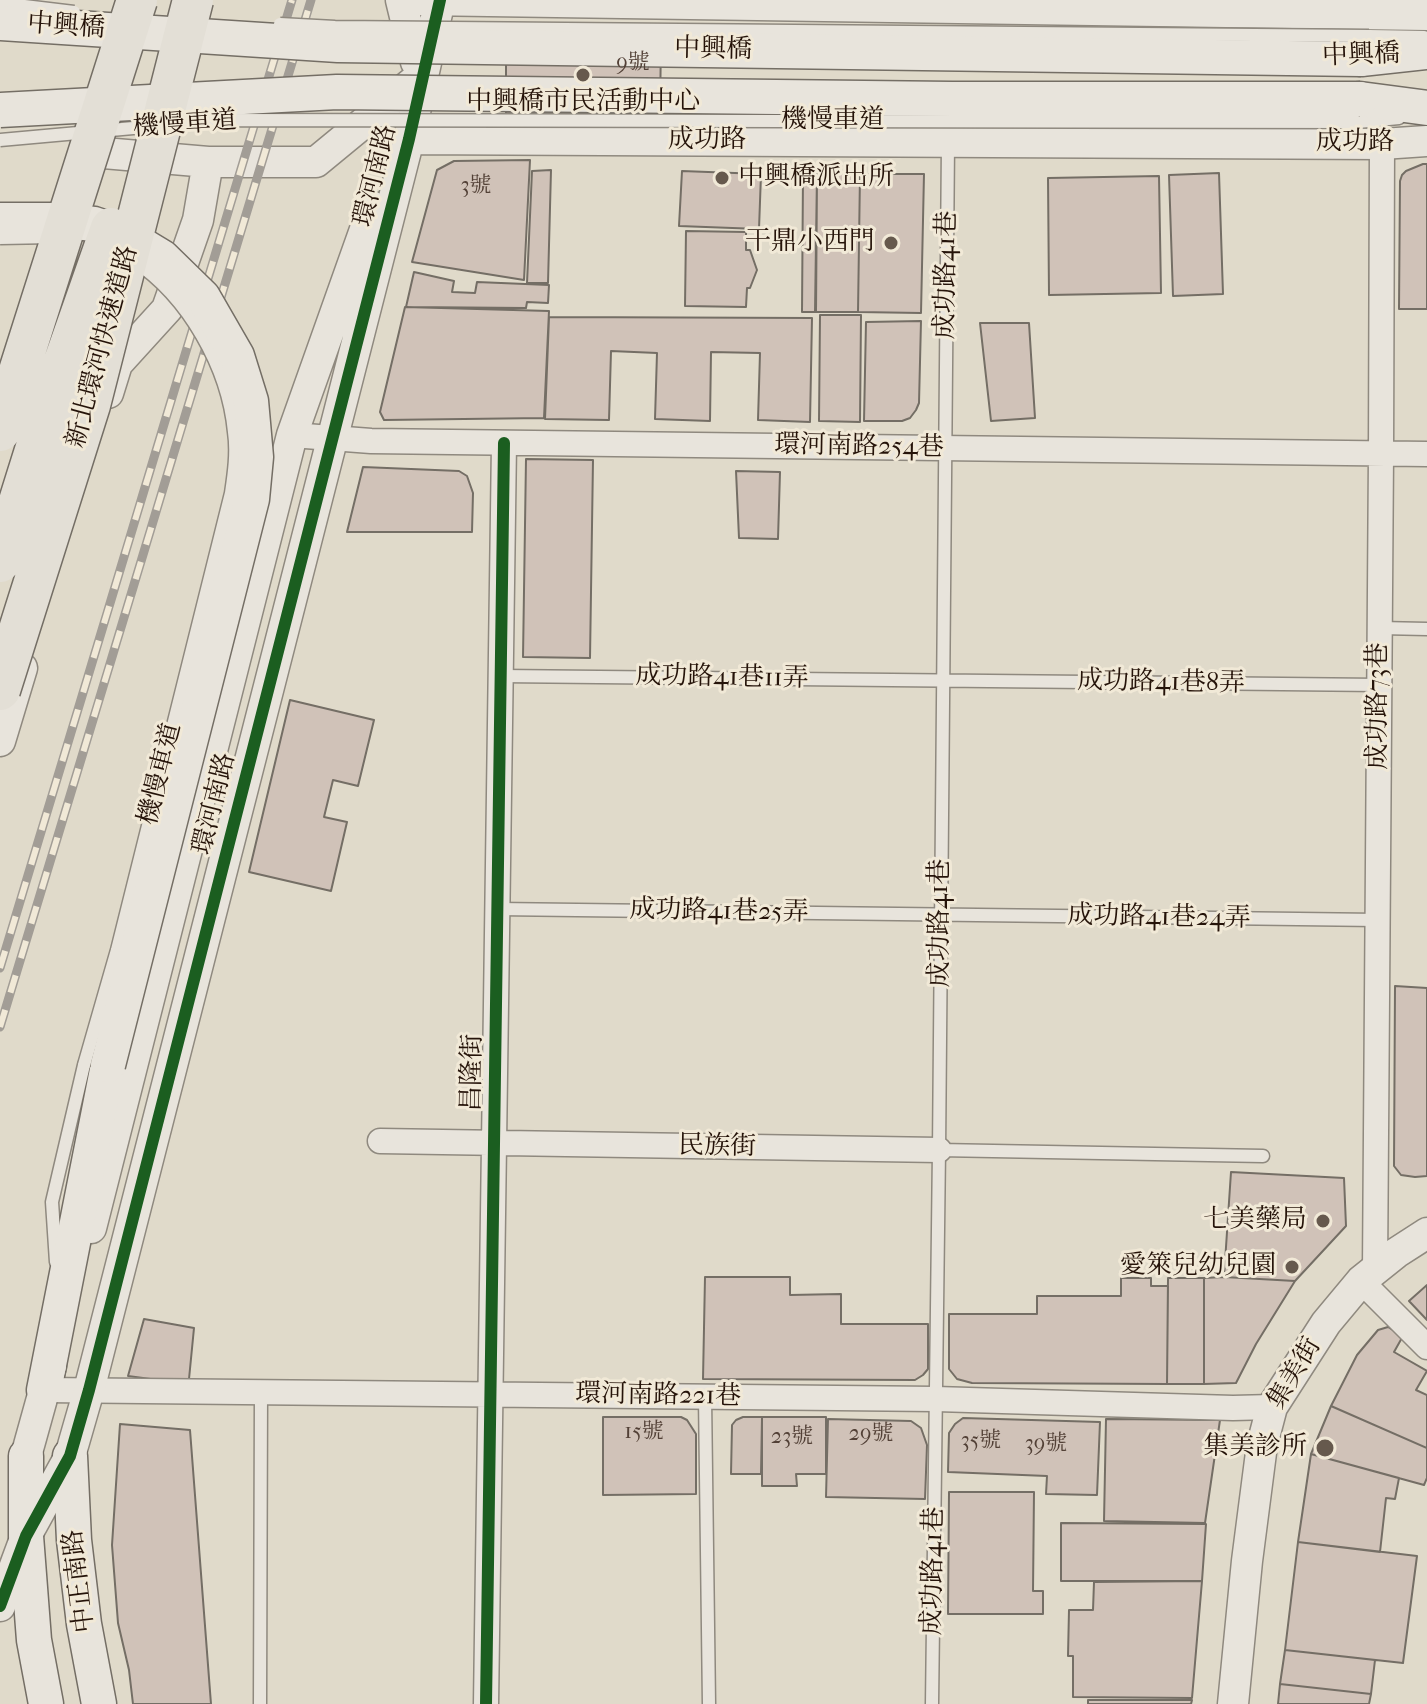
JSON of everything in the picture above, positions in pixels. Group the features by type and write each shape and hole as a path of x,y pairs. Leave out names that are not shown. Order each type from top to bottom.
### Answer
{"highway":[{"path":"0,431 134,8"},
{"path":"0,562 53,393 189,10"},
{"name":"新北環河快速道路","path":"0,690 90,405 189,10"}],"main road":[{"name":"中興橋","path":"0,23 338,45 1365,47 1427,52"},
{"name":"中興橋","path":"0,110 337,92 952,99 1359,111 1427,108"},
{"path":"0,220 94,224 124,234 162,257 203,297 237,356 251,401 256,457 252,499 96,1065 44,1390"},
{"name":"中正南路","path":"26,1456 26,1536 34,1640 46,1704"},
{"name":"中正南路","path":"70,1456 74,1540 84,1624 99,1704"}],"street":[{"path":"401,0 420,77 409,139"},
{"path":"422,0 1229,6 1427,15"},
{"name":"環河南路","path":"0,1606 26,1536 70,1456 89,1390 409,139 440,0"},
{"path":"0,422 92,152 134,8"},
{"path":"92,152 208,162 316,162 420,77"},
{"name":"環河南路","path":"26,1456 81,1269 292,435 420,77"},
{"name":"成功路","path":"409,139 1382,144 1427,141"},
{"name":"成功路73巷","path":"1368,1275 1378,920 1382,144"},
{"path":"0,741 117,364 167,309 198,220 208,162"},
{"name":"環河南路254巷","path":"292,435 371,441 1427,454"},
{"name":"昌隆街","path":"486,1704 504,443"},
{"name":"民族街","path":"380,1141 939,1150"},
{"name":"集美街","path":"1233,1704 1262,1445 1272,1407 1326,1323 1368,1275 1427,1233"},
{"path":"1368,1275 1427,1347"},
{"name":"環河南路221巷","path":"44,1390 936,1399 1272,1407"}],"lane":[{"path":"0,3 85,13"},
{"path":"272,24 1365,47 1427,37"},
{"name":"機慢車道","path":"0,140 222,120 1359,111 1427,115"},
{"name":"成功路41巷","path":"932,1704 948,143"},
{"path":"0,238 65,236 81,239"},
{"name":"機慢車道","path":"96,1065 117,950 231,493 235,464 229,403 206,344 190,315 149,270 119,251 97,242"},
{"path":"1380,628 1427,629"},
{"name":"成功路41巷11弄","path":"501,676 943,680"},
{"name":"成功路41巷8弄","path":"943,680 1380,685"},
{"name":"成功路41巷25弄","path":"497,909 941,915"},
{"name":"成功路41巷24弄","path":"941,915 1378,920"},
{"path":"939,1150 1263,1156"},
{"path":"260,1704 261,1392"},
{"path":"705,1397 709,1704"}],"building":[{"name":"中興橋市民活動中心","path":"506,36 661,37 660,114 506,113"},
{"path":"530,160 524,280 412,262 437,170 454,161"},
{"path":"1427,164 1427,309 1399,309 1400,181 1406,171"},
{"path":"551,170 548,283 527,283 532,171"},
{"path":"682,171 761,174 759,229 679,226"},
{"path":"817,173 815,312 802,312 803,174"},
{"path":"1219,173 1223,294 1173,296 1169,175"},
{"path":"817,174 860,174 858,312 816,312"},
{"name":"干鼎小西門","path":"860,174 924,174 921,313 858,312"},
{"path":"1159,176 1161,293 1049,295 1048,178"},
{"path":"686,231 746,232 746,250 750,250 757,270 750,288 747,288 746,307 685,306"},
{"path":"414,272 454,281 452,292 475,293 477,282 549,285 548,303 527,302 526,308 406,307"},
{"path":"405,307 549,311 544,418 384,420 380,412"},
{"path":"820,315 861,315 860,422 819,421"},
{"path":"549,317 812,318 810,422 758,420 760,353 711,352 710,421 655,419 657,353 611,351 609,420 545,419"},
{"path":"921,321 919,403 916,410 910,418 902,421 864,421 866,322"},
{"path":"980,323 1029,323 1035,418 991,421"},
{"path":"526,459 593,460 590,658 523,657"},
{"path":"363,467 459,471 467,476 473,493 472,532 347,532"},
{"path":"736,471 780,472 778,539 739,538"},
{"path":"290,700 374,720 358,786 333,780 324,817 347,822 331,891 249,872"},
{"path":"1395,986 1427,988 1427,1176 1401,1175 1394,1166"},
{"path":"1231,1172 1344,1178 1346,1226 1295,1281 1224,1277"},
{"path":"705,1277 790,1277 790,1295 841,1294 841,1324 928,1324 928,1369 915,1380 703,1379"},
{"path":"1121,1278 1151,1278 1151,1286 1168,1286 1167,1384 972,1383 957,1379 949,1369 949,1314 1037,1314 1037,1296 1121,1296"},
{"path":"1168,1278 1204,1278 1204,1384 1167,1384"},
{"path":"1204,1278 1295,1281 1236,1383 1204,1384"},
{"path":"1427,1285 1427,1320 1409,1301"},
{"path":"144,1319 194,1328 189,1379 158,1380 128,1376"},
{"path":"1388,1327 1403,1336 1394,1352 1427,1371 1416,1390 1427,1395 1427,1448 1331,1406 1357,1355 1378,1330"},
{"path":"1331,1406 1427,1448 1427,1478 1424,1485 1311,1454"},
{"path":"603,1417 681,1417 687,1420 696,1434 696,1494 603,1495"},
{"path":"743,1417 762,1417 761,1474 731,1474 732,1425"},
{"path":"762,1417 826,1417 826,1474 796,1474 797,1486 762,1486"},
{"path":"963,1418 1100,1422 1097,1495 1046,1494 1047,1476 948,1472 949,1433"},
{"path":"828,1419 911,1421 921,1428 927,1445 925,1499 826,1497"},
{"path":"1106,1419 1220,1420 1205,1523 1104,1521"},
{"path":"120,1424 190,1430 211,1704 133,1704 118,1623 112,1545"},
{"path":"1311,1454 1399,1478 1395,1499 1386,1498 1380,1552 1298,1542"},
{"path":"949,1492 1034,1492 1033,1591 1043,1591 1043,1614 948,1614"},
{"path":"1061,1523 1206,1524 1202,1581 1061,1581"},
{"path":"1298,1542 1417,1556 1403,1663 1285,1650"},
{"path":"1202,1581 1192,1698 1073,1697 1073,1656 1068,1656 1069,1610 1093,1610 1094,1582"},
{"path":"1285,1650 1375,1660 1371,1694 1280,1684"},
{"path":"1280,1684 1371,1694 1369,1704 1278,1704"},
{"path":"1088,1700 1192,1700 1191,1704 1088,1704"}],"railway":[{"path":"0,968 292,0"},
{"path":"0,1027 311,0"}],"cycle path":[{"path":"0,1606 26,1536 70,1456 89,1390 409,139 440,0"},
{"path":"486,1704 504,443"}],"place":[{"name":"中興橋市民活動中心","path":"583,75"},
{"name":"中興橋派出所","path":"722,178"},
{"name":"干鼎小西門","path":"891,243"},
{"name":"七美藥局","path":"1323,1221"},
{"name":"愛箂兒幼兒園","path":"1292,1267"},
{"name":"集美診所","path":"1325,1448"}]}
